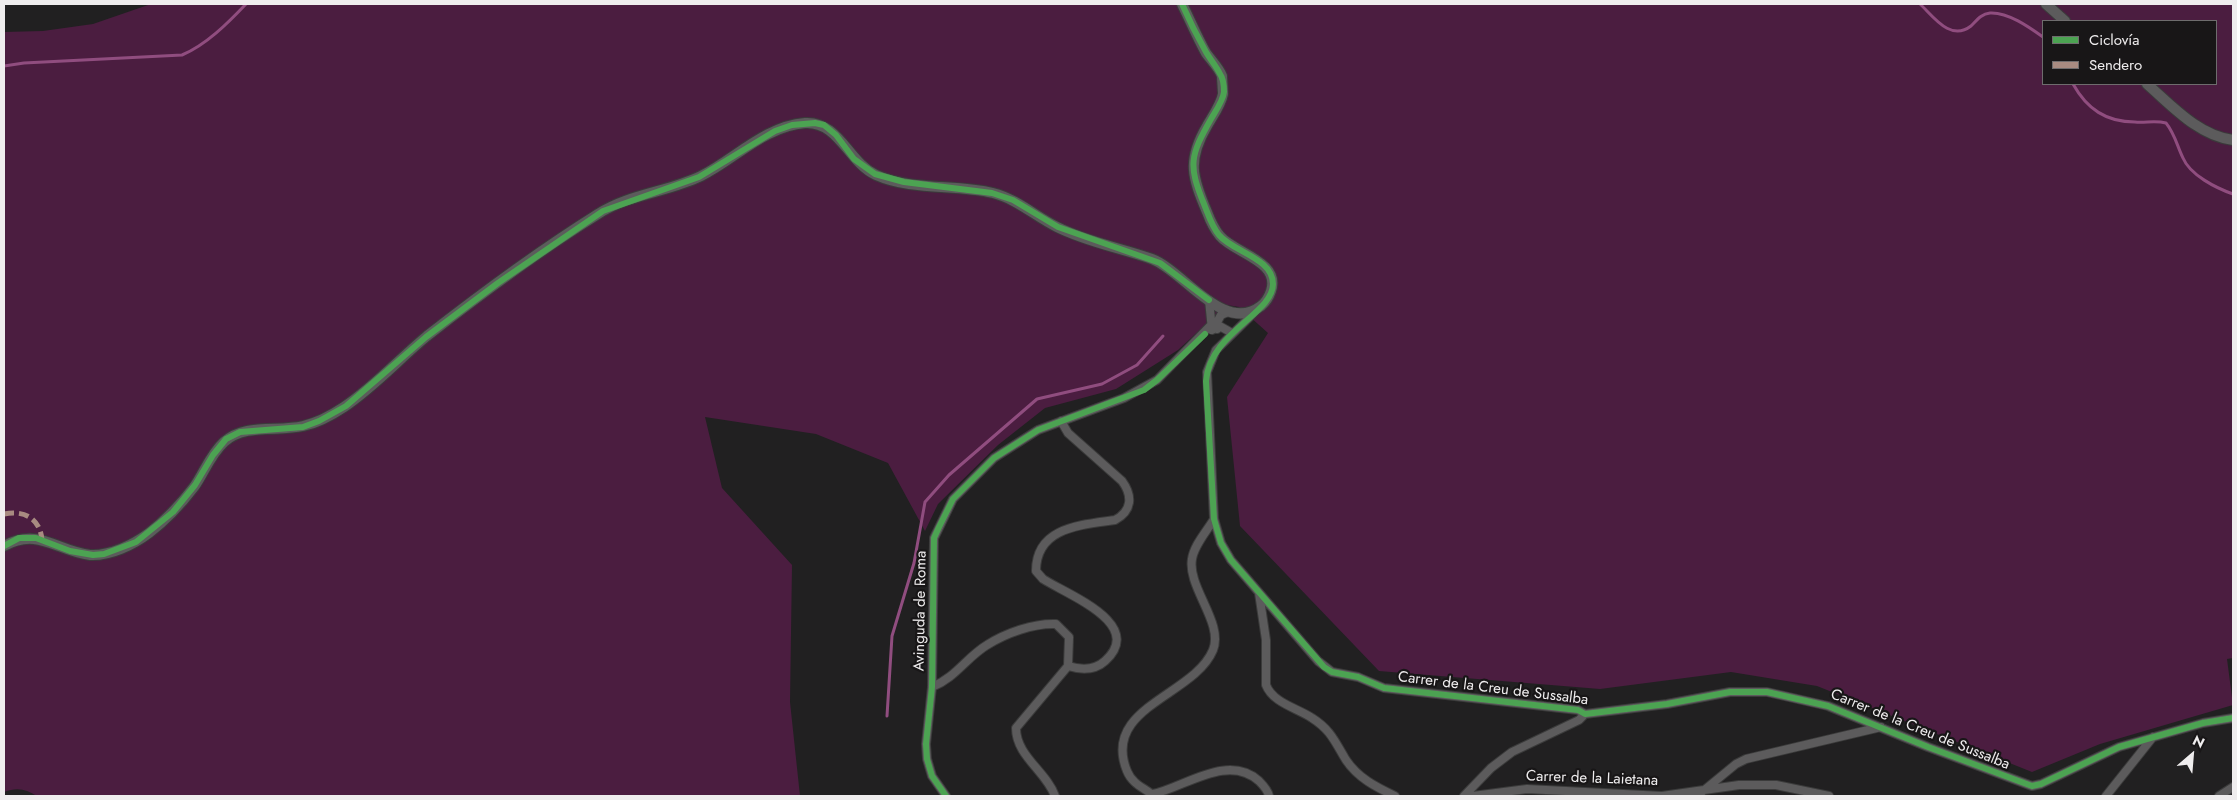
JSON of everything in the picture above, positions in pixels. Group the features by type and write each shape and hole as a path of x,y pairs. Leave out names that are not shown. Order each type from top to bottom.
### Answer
{"street":[{"path":"1182,4 1206,52 1222,75 1224,92 1218,108 1197,142 1192,163 1195,183 1218,235 1233,247 1262,264 1271,274 1273,285 1262,306 1245,314 1230,312"},
{"path":"2046,4 2064,20"},
{"path":"2148,85 2193,123 2218,138 2233,140"},
{"path":"4,546 20,538 36,538 70,551 94,555 104,554 136,542 173,512 195,485 213,455 226,439 240,432 303,427 319,421 346,406 426,337 498,282 603,211 699,177 774,131 792,125 815,123 824,125 836,135 854,159 874,174 914,184 992,193 1014,200 1058,228 1160,263 1209,300 1230,312 1237,319 1233,332 1212,329 1209,300"},
{"name":"Carrer de la Creu de Sussalba","path":"1262,306 1233,332 1212,357 1206,381 1214,519 1226,552 1318,661 1332,672 1358,677 1384,688 1578,710 1586,714 1754,691 1828,706 2032,786 2041,784 2119,747 2204,722 2233,718"},
{"name":"Avinguda de Roma","path":"946,796 932,776 927,759 926,744 932,687 934,538 953,499 994,458 1038,430 1144,390 1163,375 1212,329 1221,315 1230,312"},
{"path":"1061,421 1068,433 1122,481 1128,489 1131,499 1127,510 1115,520 1068,528 1053,536 1039,551 1036,571 1043,579 1108,619 1116,630 1115,649 1099,666 1081,670 1068,666"},
{"path":"1214,519 1196,547 1192,559 1192,572 1214,635 1214,649 1206,663 1134,721 1126,734 1121,751 1127,773 1139,788 1153,795 1168,791 1212,772 1225,770 1239,771 1253,776 1262,784 1269,796"},
{"path":"1258,592 1266,640 1266,685 1269,692 1275,698 1314,719 1334,736 1346,760 1359,776 1395,796"},
{"path":"932,687 944,682 986,645 1021,630 1047,624 1056,624 1069,637 1068,666 1016,728 1016,739 1046,780 1055,796"},
{"path":"1464,796 1492,768 1512,752 1579,720 1586,714"},
{"path":"1697,796 1746,759 1881,727"},
{"path":"2106,796 2152,737"},
{"name":"Carrer de la Laietana","path":"1473,796 1527,788 1662,796 1739,785 1776,785 1829,796"},
{"path":"2219,796 2233,787"}],"shaded area":[{"path":"151,4 2233,4 2233,658 2227,659 2233,705 2100,744 2032,772 1817,686 1731,672 1600,689 1379,671 1240,526 1227,397 1268,333 1239,307 1227,305 1178,350 1116,389 1045,408 998,445 938,504 925,531 888,463 816,434 705,417 722,488 792,565 790,702 800,796 37,796 21,790 4,792 4,32 43,31 93,24"}],"waterway":[{"path":"4,66 24,63 182,55 208,39 246,4"},
{"path":"1920,4 1942,26 1956,31 1971,26 1984,15 1997,13 2018,21 2042,36"},
{"path":"2074,85 2091,107 2106,117 2115,120 2166,123 2186,164 2191,170 2212,184 2233,194"},
{"path":"887,716 892,636 914,563 925,502 949,475 1037,399 1102,384 1137,365 1163,336"}],"marked path":[{"path":"4,514 18,513 30,517 38,526 42,540"}],"cycle path":[{"path":"1182,4 1190,22 1221,76 1224,88 1219,106 1195,152 1195,179 1210,220 1219,235 1225,241 1267,268 1273,284 1270,295 1263,305 1218,349 1210,364 1206,381 1214,519 1221,543 1231,560 1324,667 1332,672 1358,677 1384,688 1578,710 1585,714 1667,704 1730,692 1767,692 1828,706 1928,747 2032,786 2041,784 2119,747 2203,723 2233,718"},
{"path":"4,546 19,538 36,538 70,551 93,555 104,554 136,542 173,512 195,485 213,455 226,439 240,432 303,427 319,421 346,406 426,337 498,283 603,211 699,177 775,131 792,125 815,123 824,125 836,135 854,159 875,174 904,182 992,193 1013,200 1058,227 1160,263 1209,300"},
{"path":"946,796 932,776 927,759 926,744 932,687 934,538 953,499 994,458 1038,430 1144,390 1205,334"}]}
